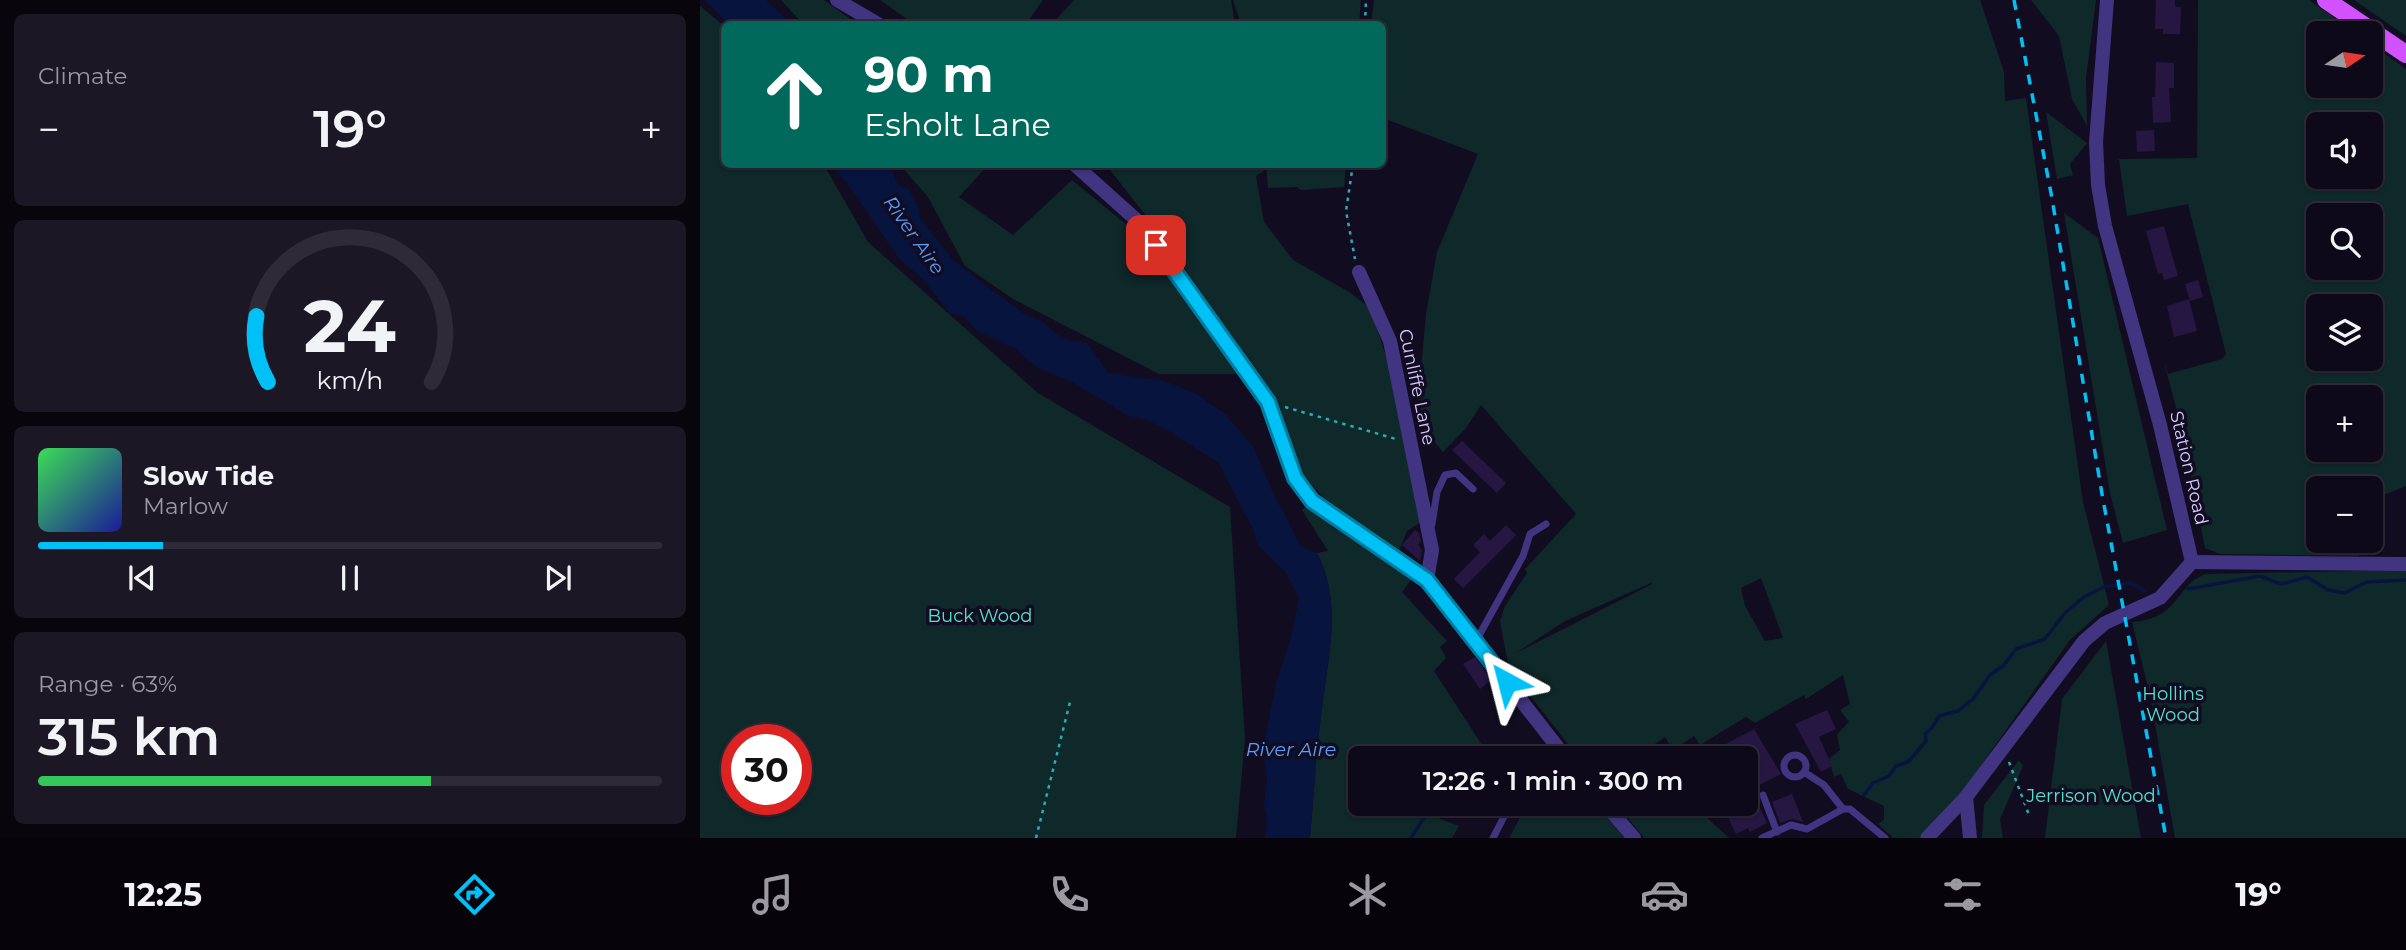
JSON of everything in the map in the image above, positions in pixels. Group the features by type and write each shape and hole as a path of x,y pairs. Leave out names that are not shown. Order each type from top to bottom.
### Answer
{"main road":[{"path":"2326,0 2406,54"}],"street":[{"path":"837,0 873,21"},
{"name":"Station Road","path":"2107,0 2096,142 2098,185 2105,226 2160,425 2192,562"},
{"path":"1078,168 1142,225 1268,402 1295,478 1312,501 1427,580 1556,746"},
{"name":"Cunliffe Lane","path":"1359,272 1390,341 1429,539 1432,560 1427,580"},
{"path":"1927,838 1966,797 2084,641 2105,623 2160,598 2192,562 2406,564"},
{"path":"1966,797 1970,838"},
{"path":"1615,816 1633,838"}],"lane":[{"path":"1429,539 1437,492 1445,475 1456,473 1473,489"},
{"path":"1476,642 1523,556 1530,534 1546,524"},
{"path":"1804,772 1824,785 1843,809"},
{"path":"1763,796 1777,832"},
{"path":"1762,838 1791,825 1807,829 1843,809 1850,809 1885,838"},
{"path":"1493,838 1504,816"}],"path":[{"path":"1365,21 1366,0"},
{"path":"1352,168 1346,211 1359,272"},
{"path":"1268,402 1409,443"},
{"path":"1036,838 1071,698"},
{"path":"1997,754 2010,763 2029,815"}],"green space":[{"path":"781,0 824,0 853,21 800,21"},
{"path":"880,0 1043,0 1028,21 910,21"},
{"path":"1074,0 1231,0 1234,21 1055,21"},
{"path":"1233,0 1361,0 1359,21 1240,21"},
{"path":"1374,0 1980,0 2004,72 2005,101 2026,98 2083,502 2109,605 2070,640 1955,802 1919,838 1893,838 1878,824 1884,820 1884,806 1848,789 1841,774 1834,777 1829,759 1840,750 1837,734 1849,722 1840,710 1850,704 1843,675 1806,699 1804,695 1755,723 1746,717 1700,745 1694,736 1679,746 1671,746 1665,737 1652,746 1570,746 1517,679 1507,659 1500,621 1505,606 1527,573 1525,569 1576,514 1481,405 1466,428 1443,452 1423,428 1417,413 1426,314 1437,252 1478,154 1386,119 1386,21 1371,21","holes":["1761,578 1783,638 1765,641 1745,606 1741,588","1652,584 1516,653 1565,621"]},
{"path":"2031,0 2096,0 2086,78 2087,126 2072,99 2059,36"},
{"path":"2198,0 2309,0 2339,21 2306,21 2306,98 2384,98 2384,53 2406,69 2406,486 2383,495 2383,476 2306,476 2306,553 2359,553 2359,556 2220,554 2205,548 2180,423 2163,358 2168,374 2222,359 2226,354 2188,204 2127,216 2119,159 2197,158"},
{"path":"2354,0 2406,0 2406,36"},
{"name":"Buck Wood","path":"700,6 721,24 721,168 826,168 868,242 1038,393 1230,507 1245,739 1236,838 700,838"},
{"path":"2046,112 2087,143 2070,164 2073,175 2057,179"},
{"path":"903,168 985,168 959,197 1013,235 1072,180 1127,225 1154,256 1239,374 1159,374 1013,299 965,266 928,197"},
{"path":"1108,168 1264,168 1264,171 1256,176 1264,222 1293,260 1349,292 1365,304 1373,316 1393,378 1421,522 1407,531 1399,551 1324,498 1299,471 1272,393 1180,261 1158,236 1158,231"},
{"path":"1266,168 1346,168 1344,187 1301,190 1297,187 1268,188"},
{"path":"2064,213 2098,238 2167,530 2123,543 2110,493"},
{"path":"1307,505 1334,528 1414,576 1402,592 1447,641 1440,647 1446,658 1434,671 1482,745 1348,746 1348,816 1433,816 1459,826 1452,838 1310,838 1332,610 1325,572 1317,553 1328,551 1302,510"},
{"name":"Hollins Wood","path":"2406,570 2406,838 2175,838 2150,696 2132,622 2160,614 2196,579 2206,574"},
{"name":"Jerrison Wood","path":"2106,641 2141,838 2045,838 2062,699"},
{"name":"Jerrison Wood","path":"2019,760 2023,766 2000,819 2003,838 1982,838 1984,805"},
{"path":"1521,816 1606,816 1624,838 1509,838"},
{"path":"1626,816 1705,816 1729,838 1644,838"}],"water":[{"path":"704,0 766,0 788,21 726,21"},
{"name":"River Aire","path":"833,168 890,168 898,185 909,189 920,211 919,217 953,260 993,291 1026,315 1043,322 1056,334 1067,340 1087,343 1108,373 1164,381 1195,393 1226,415 1254,448 1273,493 1301,547 1317,553 1330,591 1332,630 1318,740 1310,838 1265,838 1267,822 1264,803 1267,780 1263,750 1276,684 1292,634 1299,597 1285,572 1257,544 1254,531 1218,462 1169,431 1145,419 1129,416 1074,383 1037,367 1015,349 976,330 965,317 950,313 921,277 900,260 848,184"}],"building":[{"path":"2156,0 2175,0 2175,7 2181,7 2180,34 2163,34 2163,29 2155,29"},
{"path":"2156,62 2174,63 2174,88 2169,88 2171,122 2153,123 2152,97 2155,97"},
{"path":"2154,130 2155,151 2137,152 2136,131"},
{"path":"2164,226 2178,276 2164,280 2162,273 2158,274 2146,231"},
{"path":"2198,280 2203,297 2190,301 2185,284"},
{"path":"2189,299 2197,331 2174,337 2167,306"},
{"path":"1462,441 1506,483 1497,493 1452,450"},
{"path":"1506,525 1516,535 1463,588 1454,579 1480,552 1473,545 1484,534 1490,541"},
{"path":"1415,530 1419,533 1421,542 1418,545 1422,550 1420,561 1402,545"},
{"path":"1475,657 1492,680 1480,689 1463,664"},
{"path":"1827,710 1836,729 1819,737 1832,766 1821,772 1795,724"},
{"path":"1754,729 1781,774 1758,786 1758,746 1722,746"},
{"path":"1792,794 1803,822 1792,819 1780,823 1772,802"},
{"path":"1758,804 1767,823 1750,832 1748,828 1736,834 1727,816 1758,816"}],"waterway":[{"path":"2188,589 2260,576 2281,584 2307,577 2328,590 2345,593 2366,582 2406,580"},
{"path":"1864,795 1873,783 1889,776 1896,766 1908,762 1926,741 1925,734 1939,716 1958,711 1973,699 1990,675 2004,665 2016,649 2045,639 2065,613 2084,597 2104,587 2132,583 2144,591"},
{"path":"1411,838 1425,816"}],"railway":[{"path":"2014,0 2166,838"}],"route":[{"path":"1156,245 1268,402 1295,478 1312,501 1427,580 1507,682"}]}
